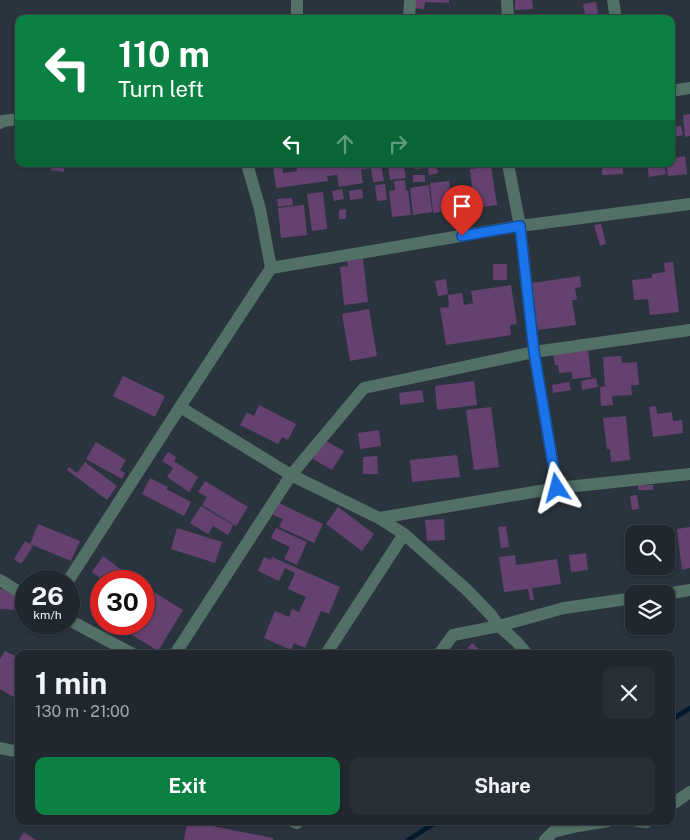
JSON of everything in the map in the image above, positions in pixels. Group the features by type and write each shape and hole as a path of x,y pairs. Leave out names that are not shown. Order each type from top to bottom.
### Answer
{"street":[{"path":"297,0 297,15"},
{"path":"409,15 410,0"},
{"path":"507,0 508,15"},
{"path":"614,0 616,15"},
{"path":"675,90 690,88"},
{"path":"0,123 15,120"},
{"path":"75,570 271,268 260,210 248,167"},
{"path":"509,167 520,226 534,352 557,488"},
{"path":"271,268 520,226 690,204"},
{"path":"178,650 291,475 364,388 534,352 690,330"},
{"path":"180,407 291,475 379,518 404,534 467,590 499,626 518,642 523,650"},
{"path":"379,518 557,488 690,474"},
{"path":"329,650 404,534"},
{"path":"0,580 15,589"},
{"path":"675,592 690,590"},
{"path":"443,650 454,635 499,626 564,608 625,599"},
{"path":"80,626 125,650"},
{"path":"0,748 15,751"},
{"path":"675,802 690,792"},
{"path":"545,840 553,832 565,825"}],"building":[{"path":"414,0 449,0 449,3 425,2 424,9 413,8"},
{"path":"515,0 532,0 533,9 515,10"},
{"path":"596,2 598,15 575,15 585,14 583,4"},
{"path":"690,114 690,136 685,137 683,115"},
{"path":"681,126 683,135 675,137 675,127"},
{"path":"685,156 687,174 668,176 666,167 675,167 675,158"},
{"path":"52,167 65,167 64,172 51,170"},
{"path":"273,167 282,167 283,173 297,171 296,167 382,167 384,181 373,182 371,168 361,170 363,183 339,187 337,175 327,176 328,181 276,188"},
{"path":"388,167 414,167 404,168 406,178 390,180"},
{"path":"414,167 426,168 415,169"},
{"path":"428,167 436,167 438,173 429,175"},
{"path":"491,167 497,205 474,208 470,169"},
{"path":"602,167 623,167 623,174 602,175"},
{"path":"647,167 665,167 666,174 649,177"},
{"path":"413,175 425,175 425,182 413,182"},
{"path":"405,180 411,215 392,217 389,191 395,190 394,181"},
{"path":"449,181 452,210 433,213 430,183"},
{"path":"385,184 387,200 377,201 375,185"},
{"path":"429,185 432,212 413,215 410,188"},
{"path":"342,189 344,199 334,201 332,191"},
{"path":"362,189 363,198 350,200 349,191"},
{"path":"323,192 327,229 312,231 307,194"},
{"path":"292,198 293,205 278,207 277,199"},
{"path":"304,205 307,235 281,238 278,208"},
{"path":"346,209 346,219 339,219 339,210"},
{"path":"601,224 606,244 600,246 594,225"},
{"path":"363,259 368,302 344,305 340,267 348,266 347,261"},
{"path":"673,262 679,312 650,315 648,299 634,300 632,280 652,278 652,274 665,272 664,263"},
{"path":"493,264 507,264 507,280 493,280"},
{"path":"580,276 581,287 575,288 577,300 572,300 576,325 538,330 532,283"},
{"path":"446,279 448,294 438,296 435,281"},
{"path":"511,285 517,324 510,325 511,335 446,345 440,308 449,307 448,295 462,293 464,305 473,303 471,291"},
{"path":"369,309 377,356 350,361 342,314"},
{"path":"588,349 591,377 572,379 572,372 559,373 558,365 555,365 553,353"},
{"path":"621,356 622,363 637,362 639,385 631,385 632,395 612,396 613,405 601,406 600,387 605,386 603,357"},
{"path":"123,376 165,396 155,417 113,396"},
{"path":"596,378 598,387 582,390 581,381"},
{"path":"474,381 477,405 437,410 435,386"},
{"path":"569,382 571,390 553,393 552,385"},
{"path":"422,390 424,402 400,405 399,393"},
{"path":"259,405 296,424 288,440 282,437 278,444 240,425 247,412 254,416"},
{"path":"656,406 657,414 672,412 673,421 682,420 683,433 653,437 649,407"},
{"path":"491,407 499,467 474,470 466,410"},
{"path":"626,416 630,460 611,462 610,449 607,449 603,418"},
{"path":"379,430 381,446 360,449 358,433"},
{"path":"324,440 344,451 332,470 313,459"},
{"path":"96,442 126,460 120,470 125,473 122,479 86,459"},
{"path":"168,452 176,457 174,461 198,477 189,492 167,477 173,468 162,461"},
{"path":"457,455 460,477 412,482 410,460"},
{"path":"377,456 378,474 363,474 363,457"},
{"path":"85,462 117,486 107,500 67,470 69,467 77,473"},
{"path":"150,478 191,502 184,516 142,494"},
{"path":"205,481 248,507 236,526 202,505 207,497 198,492"},
{"path":"638,485 653,485 653,490 638,490"},
{"path":"637,495 639,509 632,510 630,496"},
{"path":"279,503 323,524 314,543 279,527 283,519 273,515"},
{"path":"201,506 233,525 228,535 213,526 208,534 190,523"},
{"path":"338,507 374,534 362,551 326,524"},
{"path":"444,519 445,540 427,541 425,520"},
{"path":"38,524 80,541 71,561 30,544"},
{"path":"506,526 509,547 501,548 498,527"},
{"path":"690,527 690,568 682,570 677,529"},
{"path":"177,528 222,542 215,563 171,549"},
{"path":"276,528 307,542 297,565 284,559 290,547 271,538"},
{"path":"25,541 33,546 21,564 14,559"},
{"path":"586,553 588,570 571,572 569,555"},
{"path":"515,555 516,565 557,559 561,584 532,588 534,600 530,600 528,589 504,592 499,557"},
{"path":"103,556 121,570 93,570"},
{"path":"264,557 271,560 272,557 340,587 329,614 321,611 305,648 294,643 291,650 264,638 275,611 289,617 292,609 299,612 306,597 288,589 295,573 285,568 279,581 258,571"},
{"path":"0,589 15,591 14,610 0,609"},
{"path":"155,593 183,610 159,650 132,635 155,635"},
{"path":"472,643 479,649 478,650 466,650"},
{"path":"5,651 15,656 15,698 0,689 0,659"},
{"path":"186,825 207,825 273,838 273,840 184,840"},
{"path":"24,832 36,840 19,840"}],"waterway":[{"path":"675,717 690,708"},
{"path":"408,840 432,825"}],"route":[{"path":"462,236 520,226 534,352 557,488"}]}
